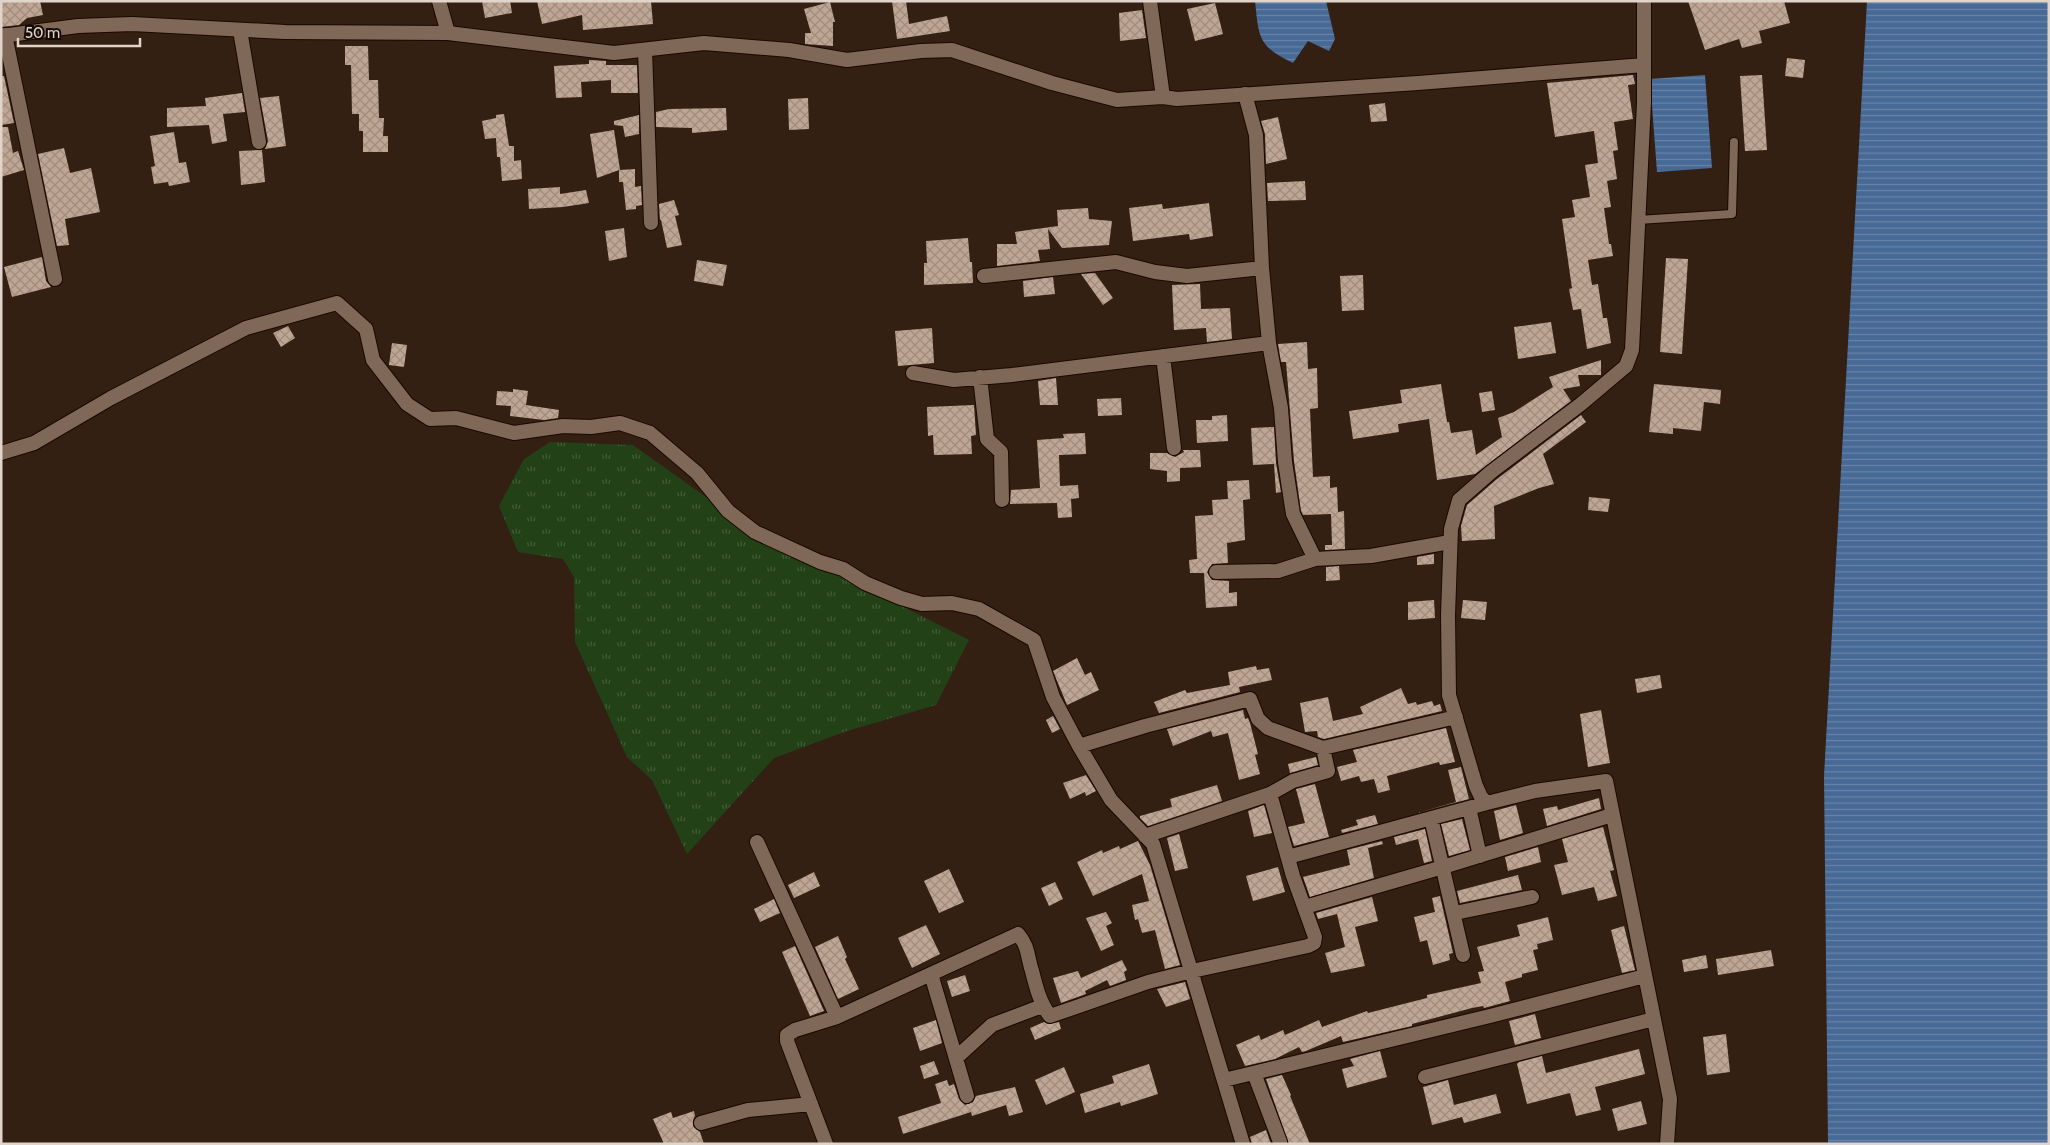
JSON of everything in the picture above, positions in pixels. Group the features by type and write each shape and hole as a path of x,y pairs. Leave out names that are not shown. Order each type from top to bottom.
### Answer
{"street":[{"path":"439,1 448,32"},
{"path":"1150,1 1163,97"},
{"path":"1487,803 1481,797 1476,786 1449,695 1448,615 1451,529 1460,500 1491,472 1581,404 1626,366 1632,350 1644,65 1644,1"},
{"path":"55,279 3,36 78,26 132,24 285,32 448,32 614,53 704,43 790,50 846,60 921,51 952,50 1052,83 1117,100 1163,97 1177,99 1418,83 1644,65"},
{"path":"240,30 259,142"},
{"path":"644,50 651,224"},
{"path":"1245,94 1256,135 1262,268 1270,343 1282,408 1285,462 1293,514 1315,559"},
{"path":"984,276 1116,262 1155,272 1187,276 1262,268"},
{"path":"1,453 34,443 111,398 246,328 337,303 366,329 374,360 407,404 430,419 456,418 514,433 563,426 591,427 620,423 650,433 697,473 728,510 754,532 820,562 843,569 865,583 901,598 922,604 952,603 979,609 1034,640 1053,697 1110,800 1153,844 1244,1144"},
{"path":"913,373 954,380 1270,343"},
{"path":"1163,356 1174,448"},
{"path":"980,377 987,439 1001,452 1002,500"},
{"path":"1216,572 1278,571 1315,559 1372,556 1450,542"},
{"path":"1079,746 1145,726 1250,699 1258,718 1268,728 1323,748 1456,717"},
{"path":"1144,836 1270,794 1293,781 1328,771 1323,748"},
{"path":"1288,857 1535,791 1606,781 1670,1099 1668,1144"},
{"path":"826,1144 787,1041 787,1034 837,1017 1018,934 1027,945 1031,970 1042,1006 1050,1016 1148,982 1192,970 1308,946 1314,942 1315,937 1288,857 1270,794"},
{"path":"1469,808 1480,856"},
{"path":"1305,907 1480,856 1612,814"},
{"path":"1431,818 1464,955"},
{"path":"757,842 837,1017"},
{"path":"1455,913 1532,897"},
{"path":"931,974 967,1096"},
{"path":"1224,1080 1490,1016 1645,976"},
{"path":"957,1057 992,1025 1042,1006"},
{"path":"1425,1077 1654,1019"},
{"path":"1254,1073 1280,1142"},
{"path":"701,1123 748,1110 811,1104"}],"lane":[{"path":"1638,220 1732,214 1734,142"}],"green space":[{"path":"550,442 633,445 755,532 969,640 936,705 847,731 774,758 687,854 652,780 627,757 575,642 574,577 563,559 518,552 499,506 524,459"}],"water":[{"path":"1255,1 1326,1 1335,39 1329,51 1308,41 1293,63 1281,57 1262,40"},
{"path":"1867,1 2049,1 2049,1144 1828,1144 1824,776"},
{"path":"1705,75 1712,168 1657,172 1650,79"}],"building":[{"path":"1,1 40,1 43,15 27,18 19,25 1,27"},
{"path":"482,1 510,1 512,13 485,18"},
{"path":"537,1 651,1 653,24 583,30 582,15 542,24"},
{"path":"892,1 906,1 909,24 947,16 950,31 897,39"},
{"path":"1688,1 1784,1 1790,23 1759,31 1762,43 1742,48 1739,39 1705,50"},
{"path":"830,2 835,22 833,22 833,46 805,44 805,33 811,33 804,9"},
{"path":"1215,3 1223,34 1195,41 1187,9"},
{"path":"1142,10 1146,38 1120,41 1119,13"},
{"path":"345,46 368,46 369,80 378,80 379,118 384,118 383,136 388,136 388,152 363,152 363,131 359,131 359,114 352,114 351,65 345,65"},
{"path":"1787,58 1805,60 1803,78 1785,76"},
{"path":"589,60 606,61 606,65 637,65 638,93 611,93 611,80 581,82 582,97 556,98 554,66 589,64"},
{"path":"1633,75 1635,84 1628,85 1633,119 1614,122 1618,150 1613,151 1617,179 1607,181 1611,207 1604,208 1609,244 1611,244 1613,256 1588,260 1592,285 1598,284 1603,318 1607,318 1611,343 1587,349 1581,309 1573,310 1569,289 1572,288 1562,219 1575,217 1572,200 1590,197 1585,165 1598,163 1594,131 1555,137 1547,83"},
{"path":"1762,75 1767,150 1745,151 1740,76"},
{"path":"1,76 4,76 14,123 1,125"},
{"path":"242,93 245,112 223,114 227,141 212,144 209,125 167,127 167,108 206,106 205,98"},
{"path":"279,96 286,146 265,149 268,141 260,98"},
{"path":"808,98 809,129 789,130 788,99"},
{"path":"1385,103 1387,121 1371,122 1369,105"},
{"path":"726,108 727,130 692,133 692,128 656,127 656,112 669,109"},
{"path":"504,114 509,146 514,146 514,161 521,160 522,179 502,181 500,157 497,157 496,138 485,139 482,121"},
{"path":"639,115 639,134 625,137 623,126 614,125 614,121"},
{"path":"1278,117 1287,159 1266,164 1265,134 1261,121"},
{"path":"1,127 8,127 13,153 18,151 24,170 1,177"},
{"path":"614,130 620,170 635,169 635,187 641,186 642,205 636,206 636,209 626,210 623,182 619,182 619,170 597,178 590,134"},
{"path":"174,132 179,163 186,162 190,182 169,186 168,182 154,184 151,167 155,166 150,136"},
{"path":"64,148 70,173 91,168 100,212 65,219 69,245 57,246 38,154"},
{"path":"262,150 265,182 241,185 239,151"},
{"path":"1305,181 1306,200 1268,201 1267,183"},
{"path":"560,187 560,194 586,190 589,203 529,209 528,189"},
{"path":"674,200 679,215 675,216 682,245 667,248 660,220 659,204"},
{"path":"1209,203 1213,236 1190,240 1189,234 1133,241 1129,208 1162,204 1163,209"},
{"path":"1088,208 1089,219 1112,221 1109,245 1062,248 1048,229 1050,249 1038,250 1040,261 997,266 997,244 1017,244 1015,232 1058,226 1057,210"},
{"path":"624,228 627,257 609,261 605,231"},
{"path":"968,238 973,283 924,285 924,263 927,263 926,241"},
{"path":"42,257 46,281 51,287 12,297 4,267"},
{"path":"1666,258 1688,259 1682,354 1660,352"},
{"path":"697,260 727,265 723,286 694,281"},
{"path":"1095,273 1113,298 1103,305 1081,274"},
{"path":"1363,275 1364,310 1342,311 1340,276"},
{"path":"1053,277 1055,294 1024,297 1023,281"},
{"path":"1200,284 1201,309 1230,308 1232,339 1207,342 1206,328 1174,330 1172,285"},
{"path":"1551,322 1556,353 1518,359 1514,327"},
{"path":"288,326 295,338 281,347 273,333"},
{"path":"932,328 934,363 898,366 895,331"},
{"path":"1307,342 1308,369 1317,368 1318,408 1310,409 1313,477 1330,476 1330,488 1337,487 1338,512 1344,511 1345,549 1325,550 1325,545 1332,545 1331,514 1303,515 1301,511 1294,461 1286,362 1281,362 1278,344"},
{"path":"392,343 407,345 404,367 389,365"},
{"path":"1601,360 1601,375 1578,375 1580,386 1563,389 1571,401 1475,474 1437,480 1429,419 1398,424 1399,432 1353,439 1349,411 1402,403 1400,390 1441,384 1447,422 1449,422 1451,433 1472,430 1476,455 1502,437 1498,418 1514,412 1553,387 1549,377"},
{"path":"1056,378 1058,405 1040,405 1038,381"},
{"path":"1654,384 1721,390 1720,404 1704,402 1701,431 1673,428 1673,434 1649,432"},
{"path":"513,389 528,391 526,405 559,410 558,418 544,420 510,416 511,406 496,405 497,391 513,392"},
{"path":"1492,391 1495,410 1482,412 1479,393"},
{"path":"1121,398 1122,415 1098,416 1097,399"},
{"path":"974,405 976,435 971,436 972,454 934,455 933,435 928,436 927,407"},
{"path":"1227,415 1228,441 1197,443 1196,420 1212,420 1212,416"},
{"path":"1581,415 1586,422 1543,454 1554,484 1494,506 1495,539 1462,541 1461,526 1467,505 1497,479"},
{"path":"1274,427 1276,463 1281,492 1276,493 1274,464 1253,465 1251,428"},
{"path":"1085,433 1086,454 1059,455 1060,486 1078,485 1079,498 1071,499 1072,517 1058,518 1057,503 1010,504 1011,490 1040,488 1037,440 1064,438 1063,434"},
{"path":"1183,450 1200,450 1201,467 1180,468 1180,481 1167,482 1167,471 1150,469 1150,453 1167,453 1175,457 1184,452"},
{"path":"1249,480 1250,499 1243,500 1245,540 1227,543 1228,563 1212,564 1207,572 1212,580 1229,581 1229,593 1237,592 1237,606 1206,608 1204,573 1190,573 1189,560 1197,559 1195,516 1213,515 1212,500 1228,499 1227,481"},
{"path":"1589,497 1610,499 1608,512 1588,510"},
{"path":"1434,554 1434,564 1417,565 1417,557"},
{"path":"1339,566 1340,580 1326,581 1326,567"},
{"path":"1434,600 1435,618 1408,620 1408,602"},
{"path":"1463,600 1487,602 1485,620 1461,618"},
{"path":"1077,658 1085,675 1091,672 1099,690 1067,705 1053,671"},
{"path":"1256,666 1257,670 1269,668 1272,680 1239,687 1240,692 1159,713 1154,702 1185,690 1187,693 1230,685 1228,672"},
{"path":"1660,675 1662,688 1637,693 1635,679"},
{"path":"1401,688 1408,704 1416,702 1417,705 1432,701 1434,706 1440,704 1442,711 1324,739 1318,737 1317,731 1305,732 1300,703 1328,697 1333,721 1363,714 1360,707"},
{"path":"1243,710 1245,719 1248,718 1250,723 1258,754 1255,755 1260,774 1239,780 1228,733 1213,737 1211,731 1173,746 1167,729"},
{"path":"1601,710 1610,763 1588,767 1580,714"},
{"path":"1053,716 1060,729 1052,733 1046,720"},
{"path":"1446,728 1455,762 1440,765 1439,762 1387,776 1390,790 1378,793 1374,779 1361,782 1359,776 1341,781 1337,767 1357,762 1353,750"},
{"path":"1316,757 1318,765 1290,773 1288,764"},
{"path":"1461,767 1469,799 1417,813 1456,802 1448,770"},
{"path":"1086,775 1096,791 1086,796 1085,792 1070,799 1063,783"},
{"path":"1315,784 1329,837 1294,846 1288,827 1305,823 1296,789"},
{"path":"1217,785 1222,801 1148,826 1140,818 1140,816 1172,807 1170,799"},
{"path":"1599,798 1601,809 1547,826 1543,809 1557,806 1558,810"},
{"path":"1264,805 1272,833 1254,837 1248,811"},
{"path":"1516,805 1523,833 1500,840 1494,811"},
{"path":"1375,815 1378,824 1342,833 1341,830 1358,825 1356,820"},
{"path":"1462,819 1470,850 1449,856 1441,824"},
{"path":"1603,827 1614,870 1610,871 1617,896 1598,901 1594,887 1562,895 1554,865 1568,862 1562,839"},
{"path":"1425,829 1432,861 1424,863 1418,839 1396,845 1394,837"},
{"path":"1179,834 1188,868 1175,871 1167,838"},
{"path":"1138,841 1150,865 1180,965 1165,969 1155,930 1142,933 1138,919 1135,920 1132,905 1149,901 1142,874 1093,896 1077,862 1102,850 1103,853 1119,846 1120,849"},
{"path":"1382,841 1383,844 1368,848 1374,878 1310,897 1303,877 1350,865 1347,850"},
{"path":"1538,847 1541,862 1508,871 1505,857"},
{"path":"1278,867 1285,892 1253,901 1246,876"},
{"path":"949,869 964,902 939,913 924,881"},
{"path":"814,872 820,886 794,898 788,885"},
{"path":"1518,875 1522,890 1460,903 1457,891"},
{"path":"1055,882 1063,899 1049,906 1041,888"},
{"path":"1440,896 1453,953 1449,954 1450,960 1433,965 1427,940 1420,942 1414,917 1435,912 1432,898"},
{"path":"1372,897 1378,921 1355,927 1365,966 1331,973 1325,953 1345,947 1337,914 1318,919 1316,913"},
{"path":"774,899 780,913 760,922 754,909"},
{"path":"1106,912 1112,923 1106,926 1114,945 1101,951 1086,918"},
{"path":"1548,917 1553,940 1537,944 1538,949 1533,950 1538,970 1522,974 1522,977 1505,982 1510,1001 1484,1008 1483,1006 1472,1008 1412,1024 1412,1026 1343,1042 1341,1036 1306,1051 1302,1052 1299,1047 1275,1059 1245,1066 1236,1045 1259,1035 1261,1040 1283,1030 1285,1035 1319,1020 1322,1027 1367,1011 1368,1013 1427,998 1427,995 1481,983 1478,972 1484,971 1477,947 1520,936 1517,925"},
{"path":"926,925 940,954 912,968 898,938"},
{"path":"1624,926 1635,970 1622,973 1611,930"},
{"path":"838,936 847,957 845,959 859,989 838,999 815,947"},
{"path":"795,946 824,1011 810,1016 782,952"},
{"path":"1771,950 1774,966 1718,975 1716,959"},
{"path":"1706,955 1708,968 1684,972 1682,960"},
{"path":"1122,960 1127,970 1124,972 1126,980 1110,986 1107,980 1085,991 1086,994 1061,1003 1053,978 1078,971 1081,978"},
{"path":"965,975 970,991 952,997 947,981"},
{"path":"1185,982 1190,999 1166,1007 1157,989"},
{"path":"1535,1014 1541,1038 1515,1045 1509,1021"},
{"path":"936,1020 942,1043 920,1051 913,1028"},
{"path":"1044,1022 1048,1024 1059,1022 1061,1029 1035,1040 1030,1028"},
{"path":"1726,1034 1730,1072 1707,1075 1703,1037"},
{"path":"1639,1049 1645,1074 1595,1087 1601,1110 1576,1116 1570,1093 1527,1104 1517,1064 1519,1062 1542,1056 1546,1073"},
{"path":"1380,1051 1387,1077 1347,1088 1342,1069 1354,1066 1350,1059"},
{"path":"934,1061 939,1074 924,1079 920,1066"},
{"path":"1149,1064 1158,1094 1121,1106 1120,1102 1085,1113 1080,1094 1114,1083 1112,1076"},
{"path":"1064,1067 1075,1092 1046,1105 1035,1080"},
{"path":"1282,1075 1310,1144 1289,1144 1266,1079"},
{"path":"947,1080 949,1086 954,1084 959,1099 965,1105 973,1102 976,1096 1015,1087 1023,1112 1009,1116 1006,1105 972,1116 971,1112 903,1134 898,1117 941,1103 935,1084"},
{"path":"1448,1080 1454,1105 1496,1094 1501,1113 1464,1123 1462,1117 1432,1125 1423,1087"},
{"path":"1641,1101 1647,1124 1618,1131 1612,1109"},
{"path":"694,1111 693,1126 700,1132 704,1144 664,1144 653,1119 671,1112 673,1118"},
{"path":"1266,1130 1271,1144 1252,1144 1250,1137"}]}
